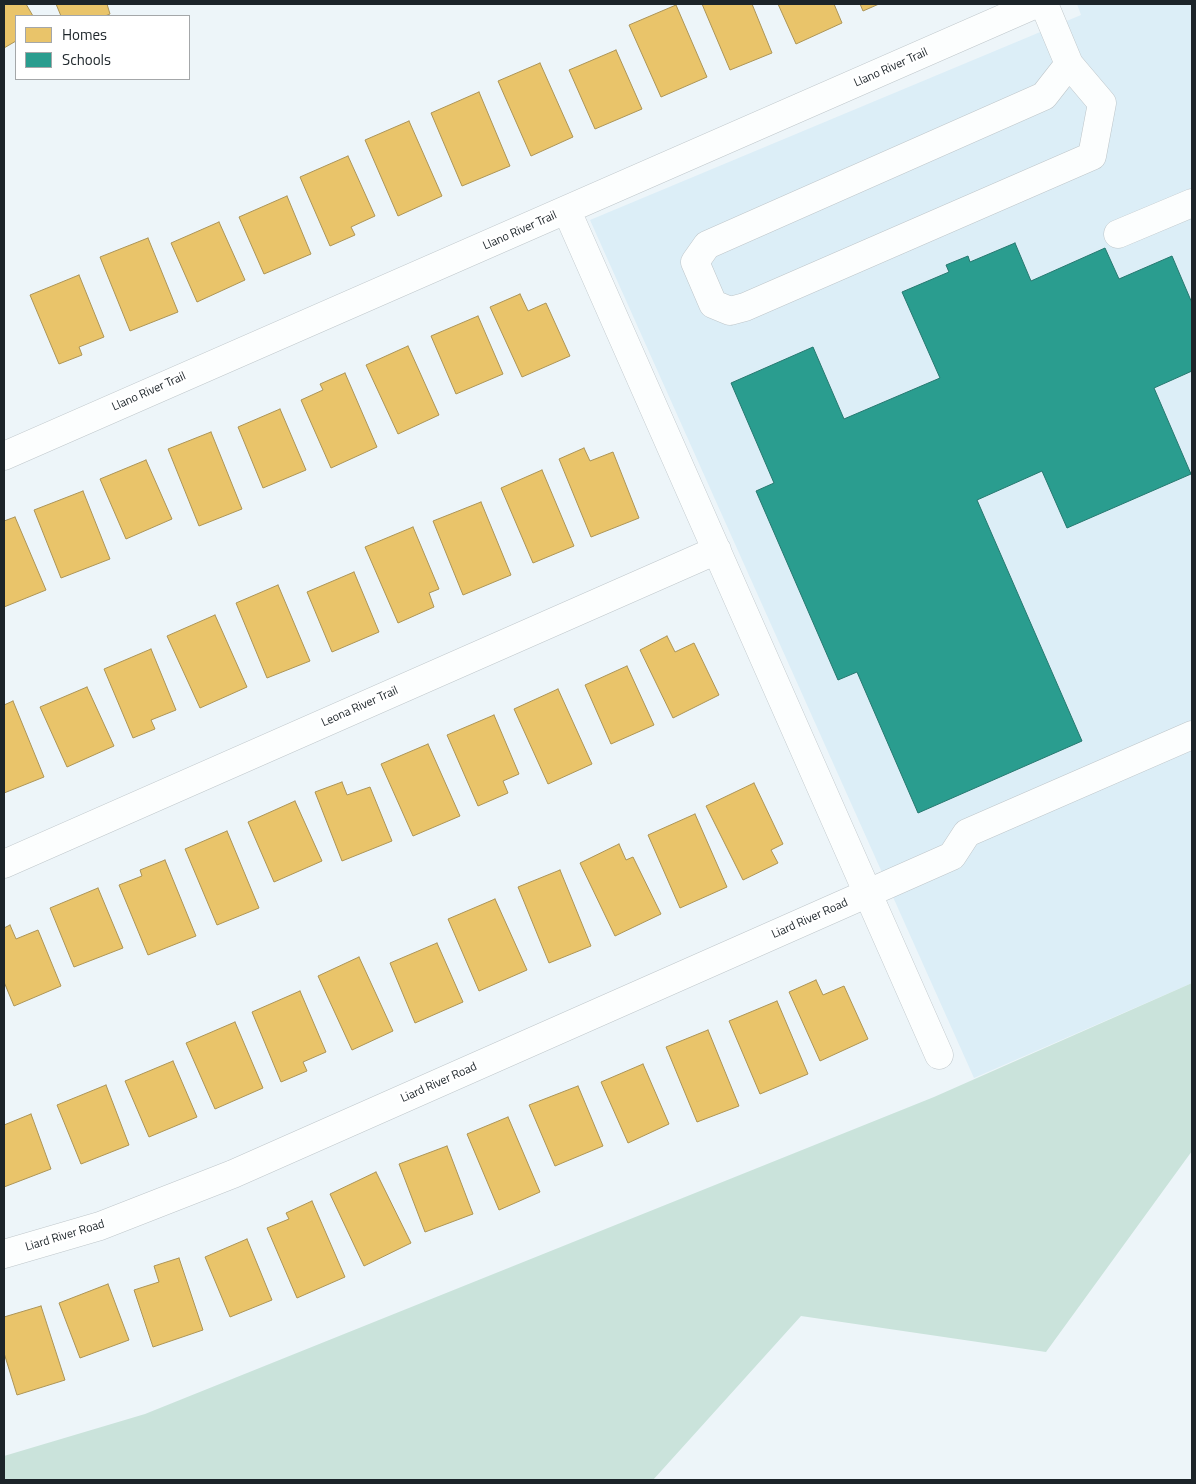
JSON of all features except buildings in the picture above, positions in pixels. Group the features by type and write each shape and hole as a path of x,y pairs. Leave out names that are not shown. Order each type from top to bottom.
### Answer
{"street":[{"name":"Llano River Trail","path":"4,456 1036,4"},
{"path":"1044,4 1069,64 1102,103 1092,156 745,307 730,311 713,304 695,262 707,245 1044,96 1069,64"},
{"path":"1118,234 1192,203"},
{"path":"567,211 939,1055"},
{"name":"Leona River Trail","path":"4,864 717,550"},
{"name":"Liard River Road","path":"4,1254 100,1226 233,1174 952,856 967,833 1192,735"}],"shaded area":[{"path":"1077,4 1192,4 1192,983 974,1078 590,220 1081,15"}],"green space":[{"path":"1192,983 1192,1151 1046,1352 801,1316 653,1480 4,1480 4,1456 145,1414 934,1097"}]}
